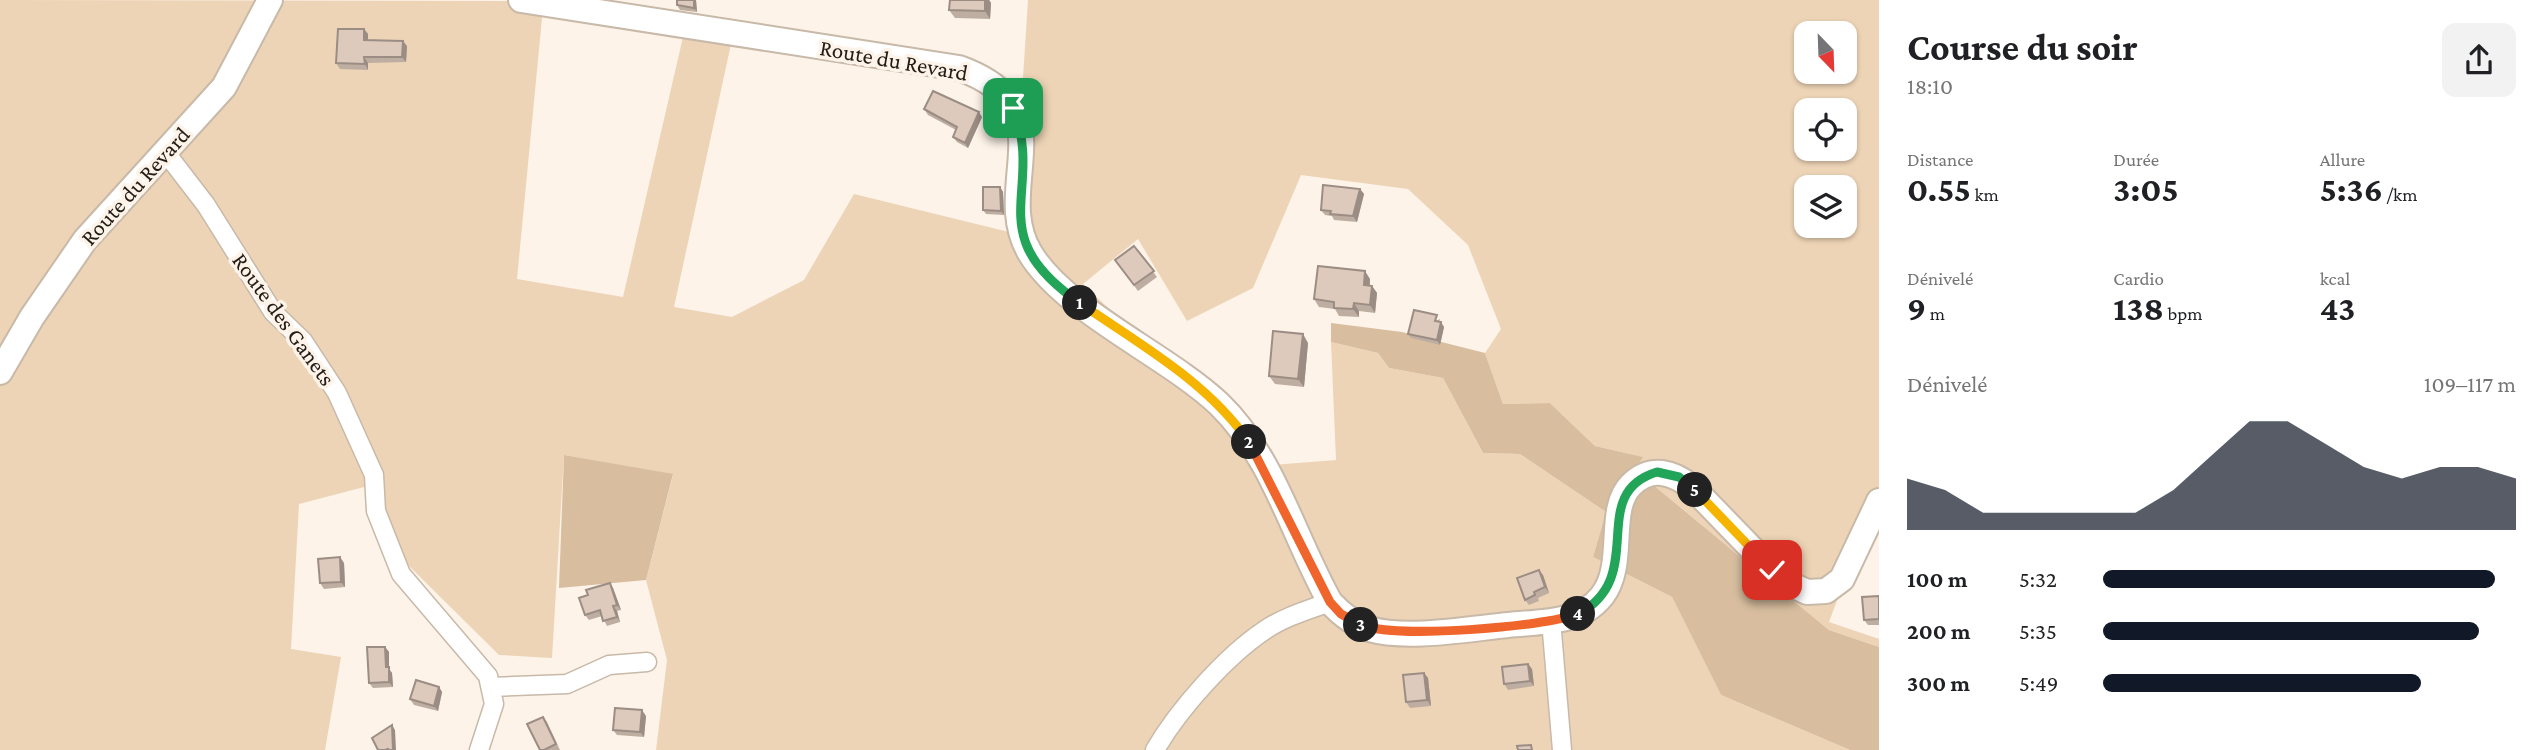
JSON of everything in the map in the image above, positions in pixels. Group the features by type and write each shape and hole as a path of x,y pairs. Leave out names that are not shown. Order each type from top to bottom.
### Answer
{"main road":[{"name":"Route du Revard","path":"0,372 32,317 85,240 224,87 270,0"},
{"name":"Route du Revard","path":"521,0 959,68 992,82 1004,93 1019,124 1022,143 1021,230 1035,262 1074,299 1192,382 1236,424 1255,451 1330,602 1357,624 1387,632 1436,632 1551,621 1566,618 1592,606 1609,586 1614,574 1623,495 1645,476 1657,472 1679,477 1782,580 1807,592 1826,591 1842,579 1879,501"}],"street":[{"name":"Route des Ganets","path":"166,153 206,205 273,312 303,341 323,369 374,475 376,512 401,575 488,676 492,687"},
{"path":"1155,750 1165,733 1208,683 1264,630 1330,602"},
{"path":"1551,621 1562,750"},
{"path":"479,750 495,704 492,687 567,684 609,665 647,662"}],"shaded area":[{"path":"0,0 549,1 542,18 517,279 623,297 683,37 731,44 674,307 732,317 804,280 854,194 1013,233 1028,0 1879,0 1879,487 1829,622 1879,639 1879,647 1829,630 1635,470 1642,457 1595,446 1550,403 1503,404 1485,353 1501,329 1468,245 1408,189 1301,175 1253,288 1187,321 1138,239 1083,284 1272,465 1336,460 1331,342 1378,353 1389,368 1443,378 1483,453 1520,454 1606,512 1593,557 1672,597 1721,695 1850,750 656,750 667,660 646,580 673,475 564,455 552,658 499,655 409,566 368,486 299,504 291,649 341,657 325,750 0,750"},
{"path":"1331,323 1402,332 1485,353 1503,404 1550,403 1595,446 1643,457 1635,470 1829,630 1879,647 1879,750 1850,750 1721,695 1672,597 1593,557 1606,512 1520,454 1483,453 1443,378 1389,368 1378,353 1331,342"},
{"path":"564,455 673,474 646,580 559,588"}],"building":[{"path":"677,0 694,0 694,8 677,5"},
{"path":"950,0 985,0 985,11 949,10"},
{"path":"338,29 364,29 364,40 403,41 402,57 364,57 365,64 336,63"},
{"path":"933,91 979,112 965,143 953,137 957,127 924,109"},
{"path":"1323,185 1360,189 1353,216 1330,214 1331,211 1321,210"},
{"path":"983,187 1000,187 1001,211 983,210"},
{"path":"1134,246 1154,271 1134,285 1115,260"},
{"path":"1318,266 1365,271 1364,285 1372,286 1370,305 1354,303 1353,309 1334,308 1334,302 1314,299"},
{"path":"1414,310 1437,315 1435,321 1441,322 1437,340 1408,334"},
{"path":"1273,331 1303,334 1298,379 1269,376"},
{"path":"340,557 341,582 320,583 318,559"},
{"path":"1539,570 1545,587 1525,600 1517,578"},
{"path":"610,583 617,605 613,606 617,617 603,621 600,610 585,615 579,598 588,595 586,590"},
{"path":"1879,596 1879,619 1864,620 1862,597"},
{"path":"367,647 385,647 389,682 369,683"},
{"path":"1528,664 1530,681 1504,684 1502,667"},
{"path":"1424,673 1427,700 1406,702 1403,675"},
{"path":"416,680 439,687 434,706 410,699"},
{"path":"615,708 642,710 640,732 613,730"},
{"path":"543,717 556,744 540,750 527,724"},
{"path":"392,725 393,750 378,750 372,738"},
{"path":"1531,745 1532,750 1518,750 1517,746"}],"route":[{"path":"1013,108 1022,143 1019,209 1021,230 1026,247 1035,262 1074,299 1192,382 1220,405 1255,451 1330,602 1341,614 1357,624 1387,632 1436,632 1551,621 1579,613 1601,597 1614,574 1623,495 1636,481 1657,472 1679,477 1693,488 1772,570"}]}
